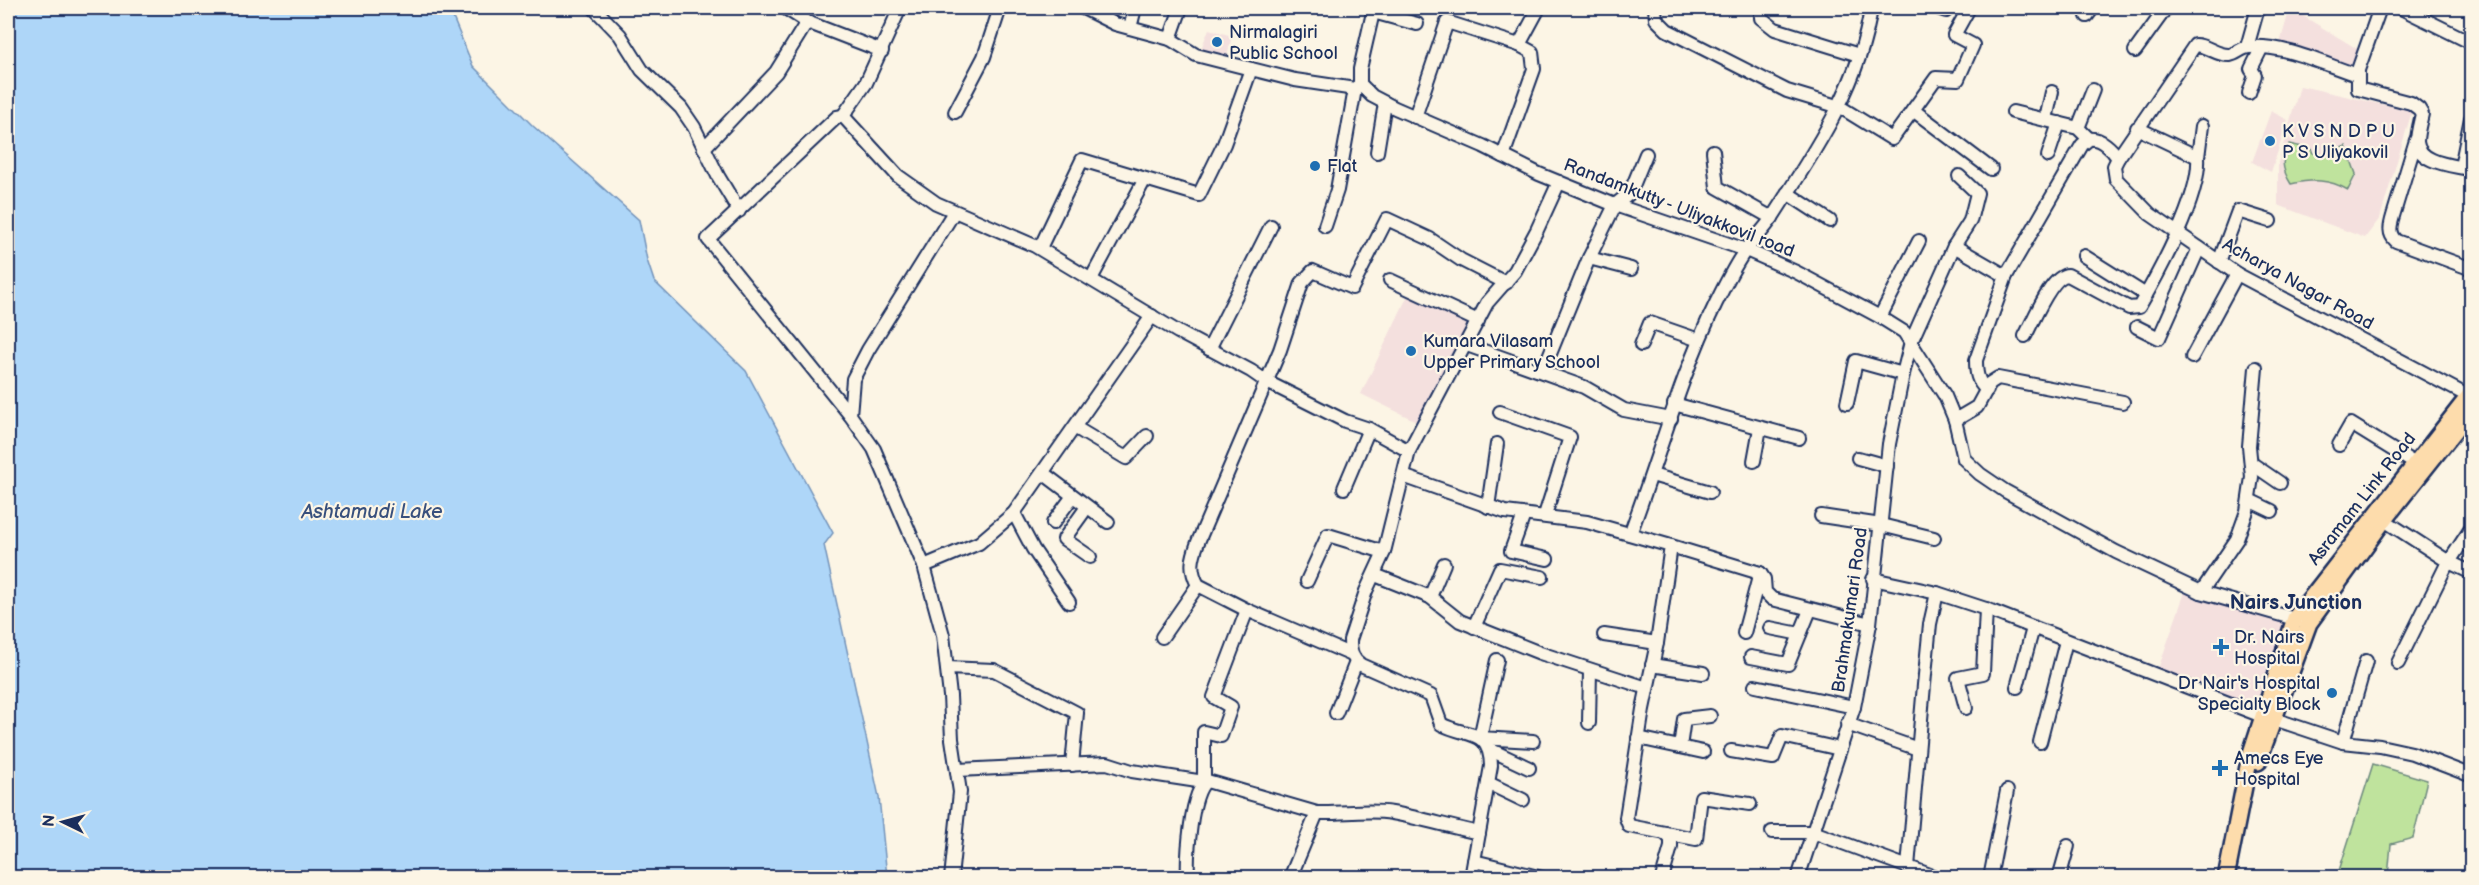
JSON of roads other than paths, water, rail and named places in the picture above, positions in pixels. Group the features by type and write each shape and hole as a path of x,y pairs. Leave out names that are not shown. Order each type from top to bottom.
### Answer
{"main road":[{"name":"Asramam Link Road","path":"2226,878 2250,756 2268,718 2302,621 2414,463 2470,399"},
{"name":"Asramam Link Road","path":"2302,621 2384,520 2470,399"},
{"name":"Asramam Link Road","path":"2235,878 2268,718"}],"street":[{"path":"594,8 620,35 642,70 681,108 694,127 739,211"},
{"path":"784,8 807,22 882,51"},
{"path":"900,8 866,83 843,116 837,117 708,239 850,415 874,449 924,566 943,635 952,739 960,792 951,878"},
{"path":"956,112 984,57 1000,8"},
{"path":"1083,8 1115,24 1170,39 1196,55 1295,80 1358,87"},
{"path":"1130,28 1135,8"},
{"path":"1170,39 1181,8"},
{"path":"1519,45 1539,8"},
{"path":"1655,8 1656,19 1662,26 1686,41 1787,92 1840,107 1892,139 1936,78 1958,80 1973,45 1954,35 1969,8"},
{"path":"1761,8 1761,18 1775,29 1859,55"},
{"path":"1630,534 1671,419 1674,404 1716,302 1746,250 1772,218 1840,107 1859,55 1871,8"},
{"path":"2135,51 2166,8"},
{"path":"2247,47 2258,8"},
{"path":"2380,8 2357,75 2356,85 2361,91 2403,100 2419,109 2422,114 2393,216 2390,229 2392,237 2396,241 2472,269"},
{"path":"2402,8 2472,43"},
{"path":"1325,226 1337,190 1360,69 1374,10 1417,24"},
{"path":"704,148 776,72 807,22"},
{"path":"1415,117 1447,22 1519,45 1532,52 1534,69 1503,156"},
{"path":"2013,112 2078,128 2089,139 2097,139 2113,150 2118,158 2194,45 2201,45 2221,54 2230,55 2247,47 2277,49 2357,75"},
{"path":"2249,93 2255,75 2251,69 2262,47"},
{"path":"1040,248 1082,160 1199,195 1224,144 1251,69"},
{"name":"Randamkutty - Uliyakkovil road","path":"1358,87 1415,117 1559,182 1615,205 1746,250 1796,272 1881,317 1904,332 1911,342 1945,396 1955,420 1964,459 1980,474 2005,491 2116,552 2200,592 2302,621"},
{"path":"2078,128 2093,90"},
{"path":"2046,119 2052,92"},
{"path":"1377,152 1385,102"},
{"path":"1913,110 1990,169"},
{"path":"843,116 898,176 936,203 1040,248 1267,382 1345,421 1369,429 1409,452"},
{"path":"2417,137 2417,146 2422,155 2466,168 2471,118"},
{"path":"2048,156 2059,123"},
{"path":"2025,336 2048,292 2056,280 2064,275 2076,279 2129,308 2139,307 2176,233 2199,169 2198,157 2202,126"},
{"path":"2138,128 2198,157"},
{"path":"1987,390 1981,385 1976,372 1976,360 2006,276 2073,160 2089,139"},
{"path":"1713,151 1717,187 1772,218"},
{"path":"1543,371 1589,258 1615,205 1630,193 1646,154"},
{"name":"Acharya Nagar Road","path":"2118,158 2114,172 2115,179 2150,214 2176,233 2237,274 2470,399"},
{"name":"Brahmakumari Road","path":"1798,878 1854,707 1870,624 1873,579 1891,432 1911,342 1954,246 1970,221 1977,200 1977,193 1959,176"},
{"path":"1091,279 1145,179"},
{"path":"1336,713 1354,658 1350,640 1366,591 1384,552 1409,452 1487,303 1506,283 1537,230 1559,182"},
{"path":"1787,193 1830,222"},
{"path":"2219,262 2238,211 2270,221"},
{"path":"850,415 853,379 868,350 954,212"},
{"path":"1506,283 1461,260 1430,239 1387,219 1352,288 1313,271 1308,274 1302,283 1296,306 1267,382 1192,558 1191,568 1197,585 1425,692 1431,696 1441,724 1480,738 1533,741"},
{"path":"1209,349 1271,226"},
{"path":"1881,317 1919,241"},
{"path":"1954,246 2006,276"},
{"path":"2137,327 2159,338 2199,248"},
{"path":"2084,256 2146,294"},
{"path":"1589,258 1631,268"},
{"path":"2192,357 2237,274"},
{"path":"1390,280 1478,321"},
{"path":"924,566 979,543 1014,513 1076,428 1152,316"},
{"path":"1641,345 1650,323 1699,340"},
{"path":"1467,345 1584,387 1624,410 1645,416 1671,419"},
{"path":"1847,403 1856,361 1903,374"},
{"path":"2200,592 2237,539 2249,500 2252,477 2249,446 2256,368"},
{"path":"1955,420 1977,407 1993,380 1998,378 2123,402"},
{"path":"1674,404 1799,438"},
{"path":"1500,412 1570,437 1545,515"},
{"path":"2339,445 2351,424 2414,463"},
{"path":"1076,428 1126,458 1146,436"},
{"path":"1754,461 1760,428"},
{"path":"1344,488 1369,429"},
{"path":"1488,507 1497,444"},
{"path":"1858,458 1887,465"},
{"path":"2251,463 2280,483"},
{"path":"1043,473 1108,522"},
{"path":"1652,475 1710,492"},
{"path":"1402,476 1488,507 1524,515 1545,515 1587,522 1760,573 1764,579 1768,596 1810,610 1870,624"},
{"path":"1053,523 1073,496"},
{"path":"2249,500 2272,511"},
{"path":"1087,507 1064,539 1090,557"},
{"path":"1014,513 1033,549 1069,602"},
{"path":"1524,515 1511,551 1547,559"},
{"path":"1821,516 1881,525 1934,538"},
{"path":"2384,520 2449,562 2472,573"},
{"path":"2398,663 2449,562 2472,527"},
{"path":"1307,581 1328,535 1384,552"},
{"path":"1671,546 1657,643 1638,738 1627,822 1629,826 1696,839 1701,797 1750,804"},
{"path":"1430,597 1444,564"},
{"path":"1474,627 1500,569 1542,578"},
{"path":"1744,633 1760,573"},
{"path":"1375,575 1430,597 1460,621 1474,627 1590,670 1647,688"},
{"path":"1873,579 1937,593 1986,609 2268,718 2343,742 2380,746 2412,753 2472,776"},
{"path":"1162,638 1197,585"},
{"path":"1908,867 1930,624 1937,593"},
{"path":"1966,708 1958,678 1983,673 1986,609"},
{"path":"1188,878 1190,831 1198,795 1204,782 1204,732 1221,736 1231,707 1215,697 1247,610"},
{"path":"1751,657 1788,664 1810,610"},
{"path":"1770,628 1800,634"},
{"path":"2017,687 2033,628"},
{"path":"1604,636 1657,643"},
{"path":"2040,742 2066,641"},
{"path":"1480,738 1497,660"},
{"path":"2343,742 2366,661"},
{"path":"1652,665 1703,673"},
{"path":"947,668 994,670 1077,713 1072,765"},
{"path":"1589,723 1590,670"},
{"path":"1755,686 1854,707"},
{"path":"1680,747 1684,719 1710,716"},
{"path":"1847,724 1918,749"},
{"path":"1731,751 1773,758 1782,736 1840,749"},
{"path":"1480,738 1491,750 1529,768"},
{"path":"1638,738 1703,752"},
{"path":"1471,878 1491,766 1491,750"},
{"path":"958,770 1107,763 1132,771 1210,781 1317,813 1334,814 1357,810 1392,813 1479,833"},
{"path":"1488,783 1522,800"},
{"path":"1990,878 2007,791"},
{"path":"1290,878 1317,813"},
{"path":"1772,832 1813,832 1938,878"},
{"path":"1662,878 1671,847 1671,839 1665,833"},
{"path":"2059,878 2068,846"},
{"path":"1474,861 1542,878"}],"water":[{"name":"Ashtamudi Lake","path":"8,8 449,8 473,66 533,126 639,220 654,281 746,371 833,533 824,545 879,797 887,877 8,877"}],"place":[{"name":"Nirmalagiri Public School","path":"1217,42"},
{"name":"K V S N D P U P S Uliyakovil","path":"2270,141"},
{"name":"Flat","path":"1315,166"},
{"name":"Kumara Vilasam Upper Primary School","path":"1411,351"},
{"name":"Dr. Nairs Hospital","path":"2221,647"},
{"name":"Dr Nair's Hospital Specialty Block","path":"2332,693"},
{"name":"Amecs Eye Hospital","path":"2220,768"}],"district":[{"name":"Nairs Junction","path":"2296,603"}]}
